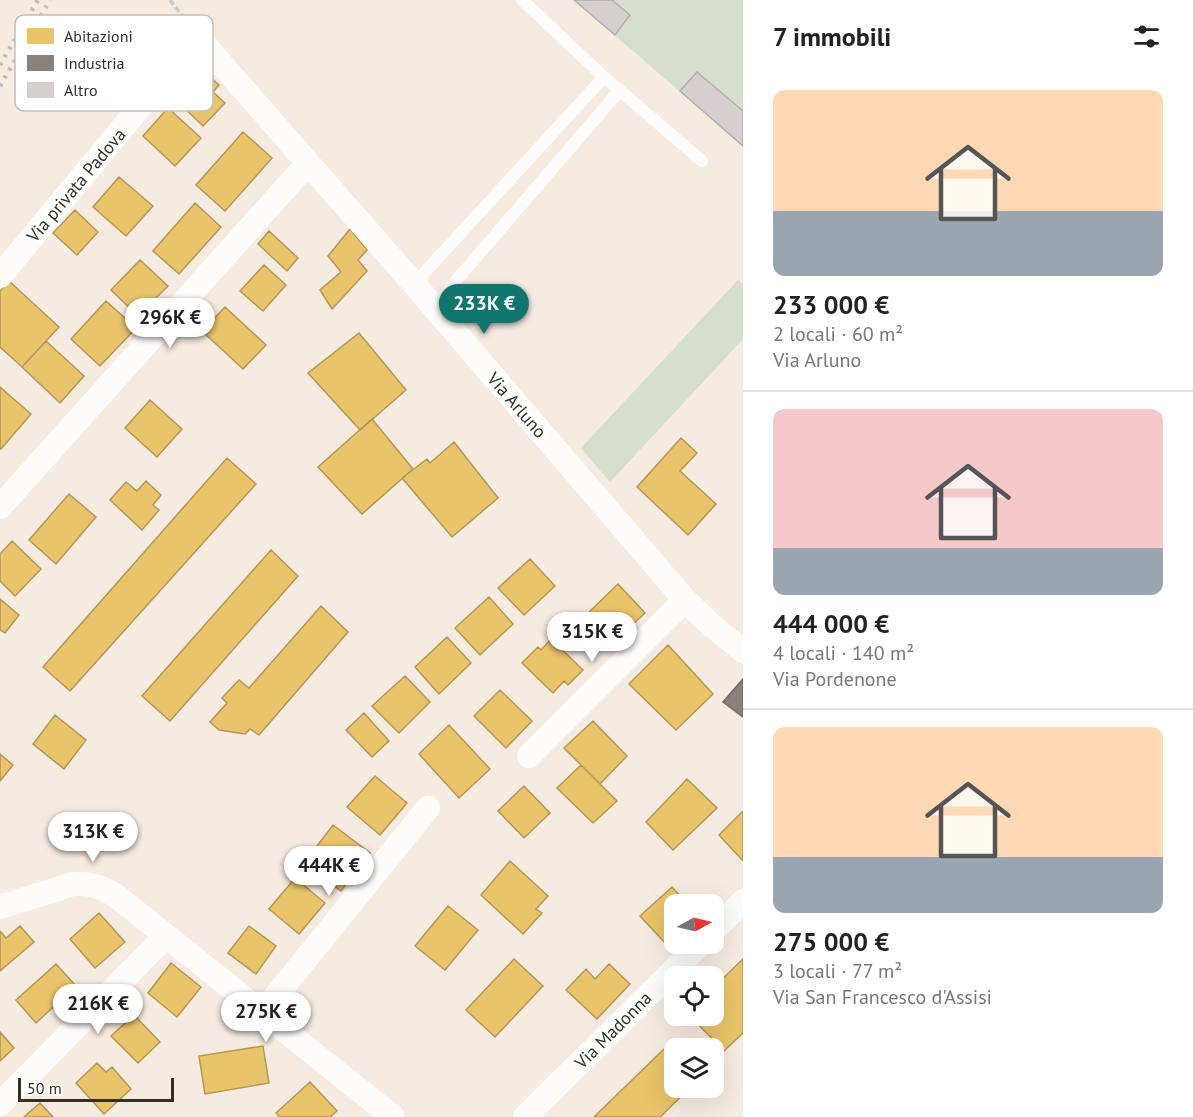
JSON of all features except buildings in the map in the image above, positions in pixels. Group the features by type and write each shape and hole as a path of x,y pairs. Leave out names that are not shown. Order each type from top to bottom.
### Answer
{"street":[{"name":"Via Arluno","path":"213,54 414,284 685,600 743,651"},
{"name":"Via privata Padova","path":"0,276 137,111"},
{"path":"0,507 308,163"},
{"path":"529,756 685,600"},
{"path":"262,1013 428,808"},
{"path":"0,907 73,884 95,885 115,895 393,1117"},
{"path":"724,920 743,901"},
{"path":"0,1104 166,936"},
{"name":"Via Madonna","path":"525,1117 690,954"}],"lane":[{"path":"522,0 604,77 702,161"},
{"path":"414,284 604,77"},
{"path":"435,310 449,289 620,90"}],"green space":[{"path":"574,0 743,0 743,146"},
{"path":"738,280 743,284 743,339 610,482 581,448"}],"railway":[{"path":"29,15 38,0"},
{"path":"41,15 50,0"},
{"path":"0,65 15,39"},
{"path":"0,86 15,60"}]}
